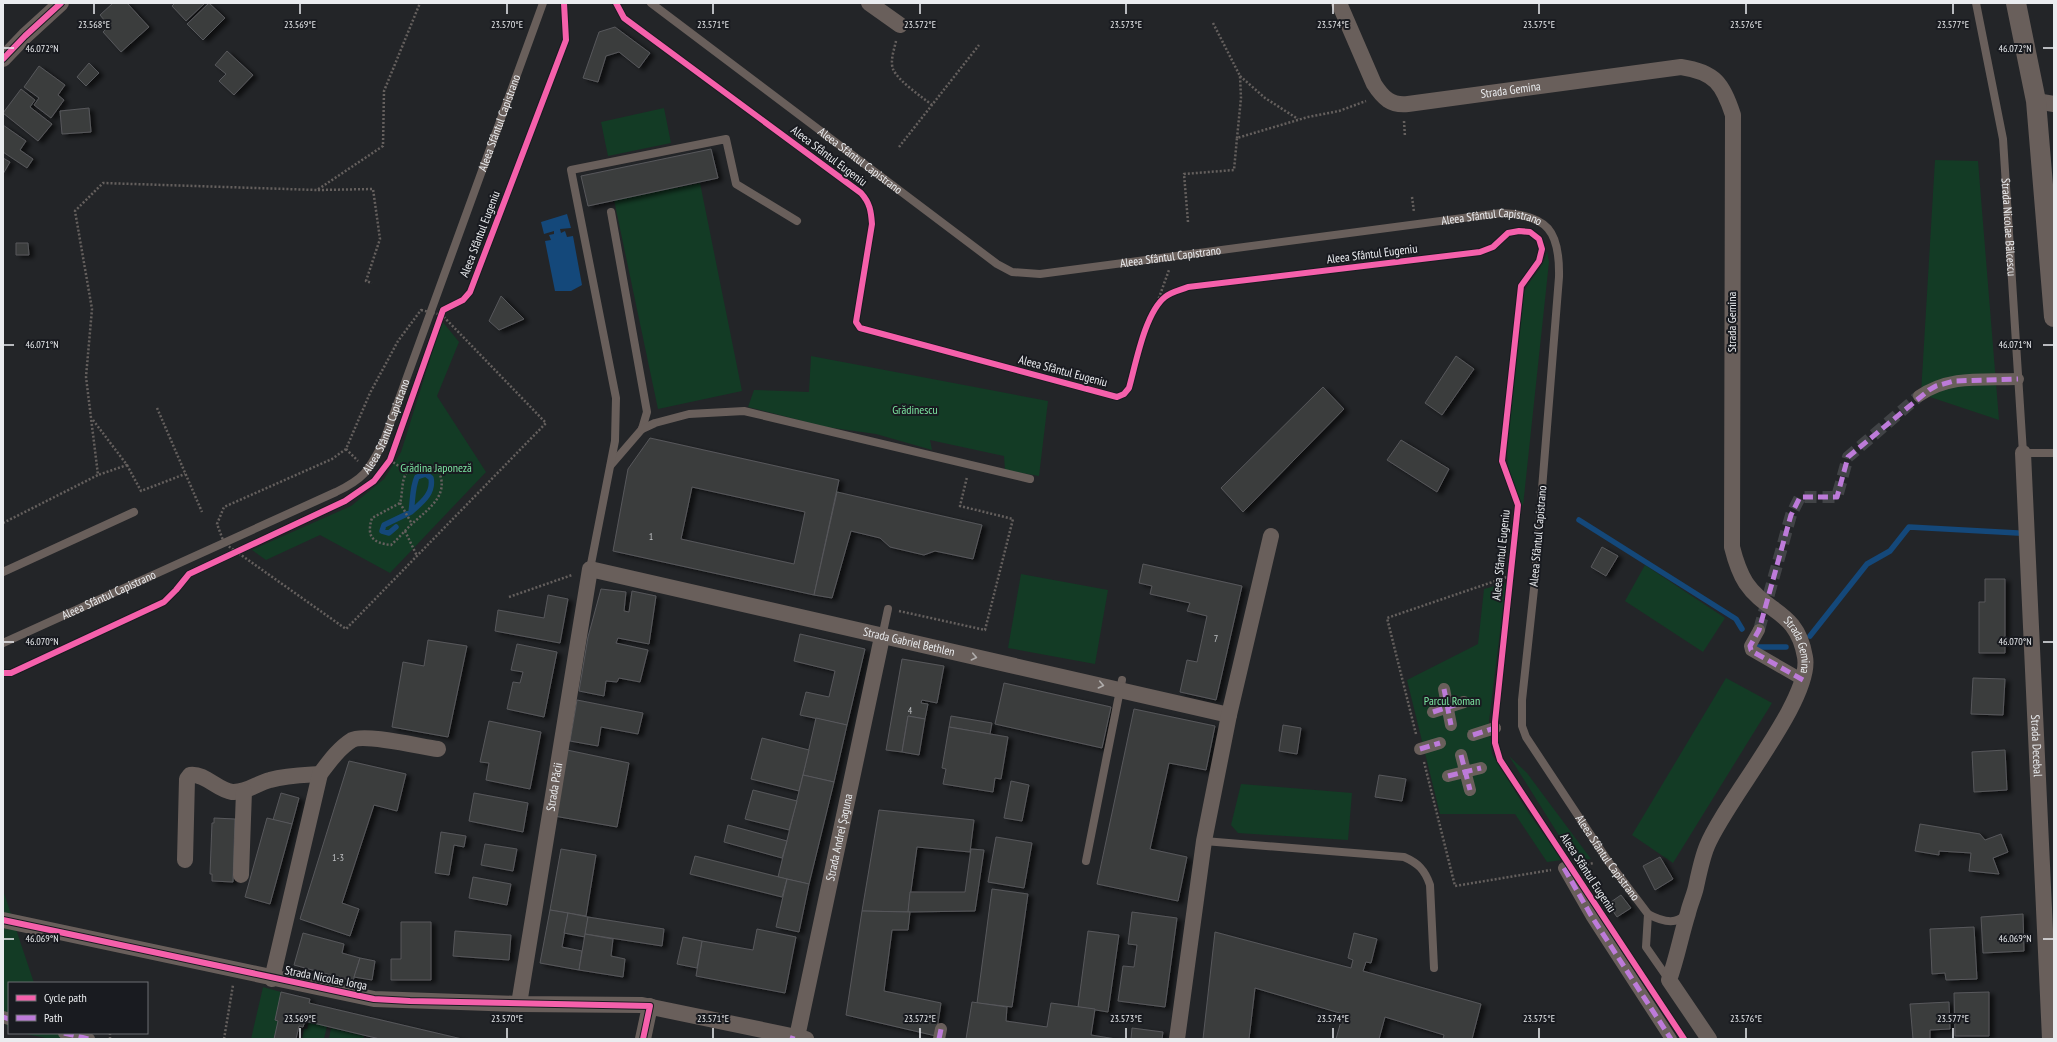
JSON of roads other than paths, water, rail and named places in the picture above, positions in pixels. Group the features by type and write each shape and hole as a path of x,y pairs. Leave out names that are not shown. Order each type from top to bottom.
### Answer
{"street":[{"path":"3,60 25,36 62,3"},
{"path":"869,3 900,25"},
{"name":"Strada Gemina","path":"1339,3 1374,84 1381,95 1389,102 1402,104 1681,67 1698,70 1712,77 1726,93 1733,115 1732,547 1738,567 1747,584 1758,596 1778,610 1791,623 1801,639 1806,658 1803,680 1793,706 1707,846 1687,913 1677,956 1668,980"},
{"path":"2016,3 2045,103 2054,317"},
{"path":"1919,396 1936,386 1954,381 2018,378"},
{"name":"Strada Decebal","path":"2023,453 2050,1039"},
{"path":"1177,1039 1204,841 1229,715 1271,536"},
{"name":"Strada Gabriel Bethlen","path":"590,569 882,637 1121,684 1229,715"},
{"name":"Strada Păcii","path":"519,1004 590,569"},
{"path":"1759,630 1750,646 1750,650 1803,680"},
{"name":"Strada Andrei Șaguna","path":"797,1038 882,637"},
{"path":"1444,689 1451,725"},
{"path":"1433,712 1464,702"},
{"path":"1473,735 1495,728"},
{"path":"272,979 320,774 336,754 353,739 373,738 438,750"},
{"path":"1420,750 1440,743"},
{"path":"1461,755 1470,790"},
{"path":"1448,776 1481,768"},
{"path":"185,860 187,779 190,775 196,774 221,789 244,791 268,780 289,775 320,774"},
{"path":"241,875 244,791"},
{"path":"1564,868 1592,917 1671,1039"},
{"name":"Strada Nicolae Iorga","path":"3,920 272,979 374,999 519,1004 650,1006 797,1038"},
{"path":"1668,980 1709,1039"},
{"path":"643,1039 650,1006"},
{"path":"68,1034 89,1039"}],"lane":[{"name":"Aleea Sfântul Capistrano","path":"3,642 342,490 357,482 368,471 383,443 543,3"},
{"name":"Aleea Sfântul Capistrano","path":"651,3 997,264 1012,272 1040,274 1501,213 1522,214 1541,221 1554,237 1559,256 1559,277 1534,589 1522,700 1522,726 1526,737 1608,861 1648,914"},
{"name":"Strada Nicolae Bălcescu","path":"1976,3 2002,139 2023,453"},
{"path":"590,569 615,440 616,398 572,170 726,139 736,184 797,221"},
{"path":"611,212 647,412 642,429 611,466"},
{"path":"642,429 655,423 689,414 744,411 1030,479"},
{"path":"2023,453 2054,453"},
{"path":"3,572 134,512"},
{"path":"882,637 888,608"},
{"path":"1086,861 1121,684"},
{"path":"1204,841 1404,857 1416,862 1426,873 1430,884 1434,968"},
{"path":"1668,980 1646,946 1648,914 1659,920 1672,921 1682,919 1687,913"}],"water":[{"path":"567,214 571,228 560,229 561,233 565,231 567,237 573,236 582,285 571,291 555,291 545,241 551,240 549,235 554,234 554,231 544,234 541,222"}],"waterway":[{"path":"396,527 389,533 382,531 384,525 411,512 415,481 417,477 426,474 431,478 431,489 426,498 411,512"},
{"path":"1579,520 1736,619 1742,629"},
{"path":"1810,636 1867,564 1890,551 1909,527 2018,533"},
{"path":"1753,647 1786,647"}],"tunnel":[{"path":"1759,630 1791,515 1800,497 1837,497 1848,457 1919,396"}],"park label":[{"name":"Grădinescu","path":"915,410"},
{"name":"Grădina Japoneză","path":"436,468"},
{"name":"Parcul Roman","path":"1452,701"}]}
